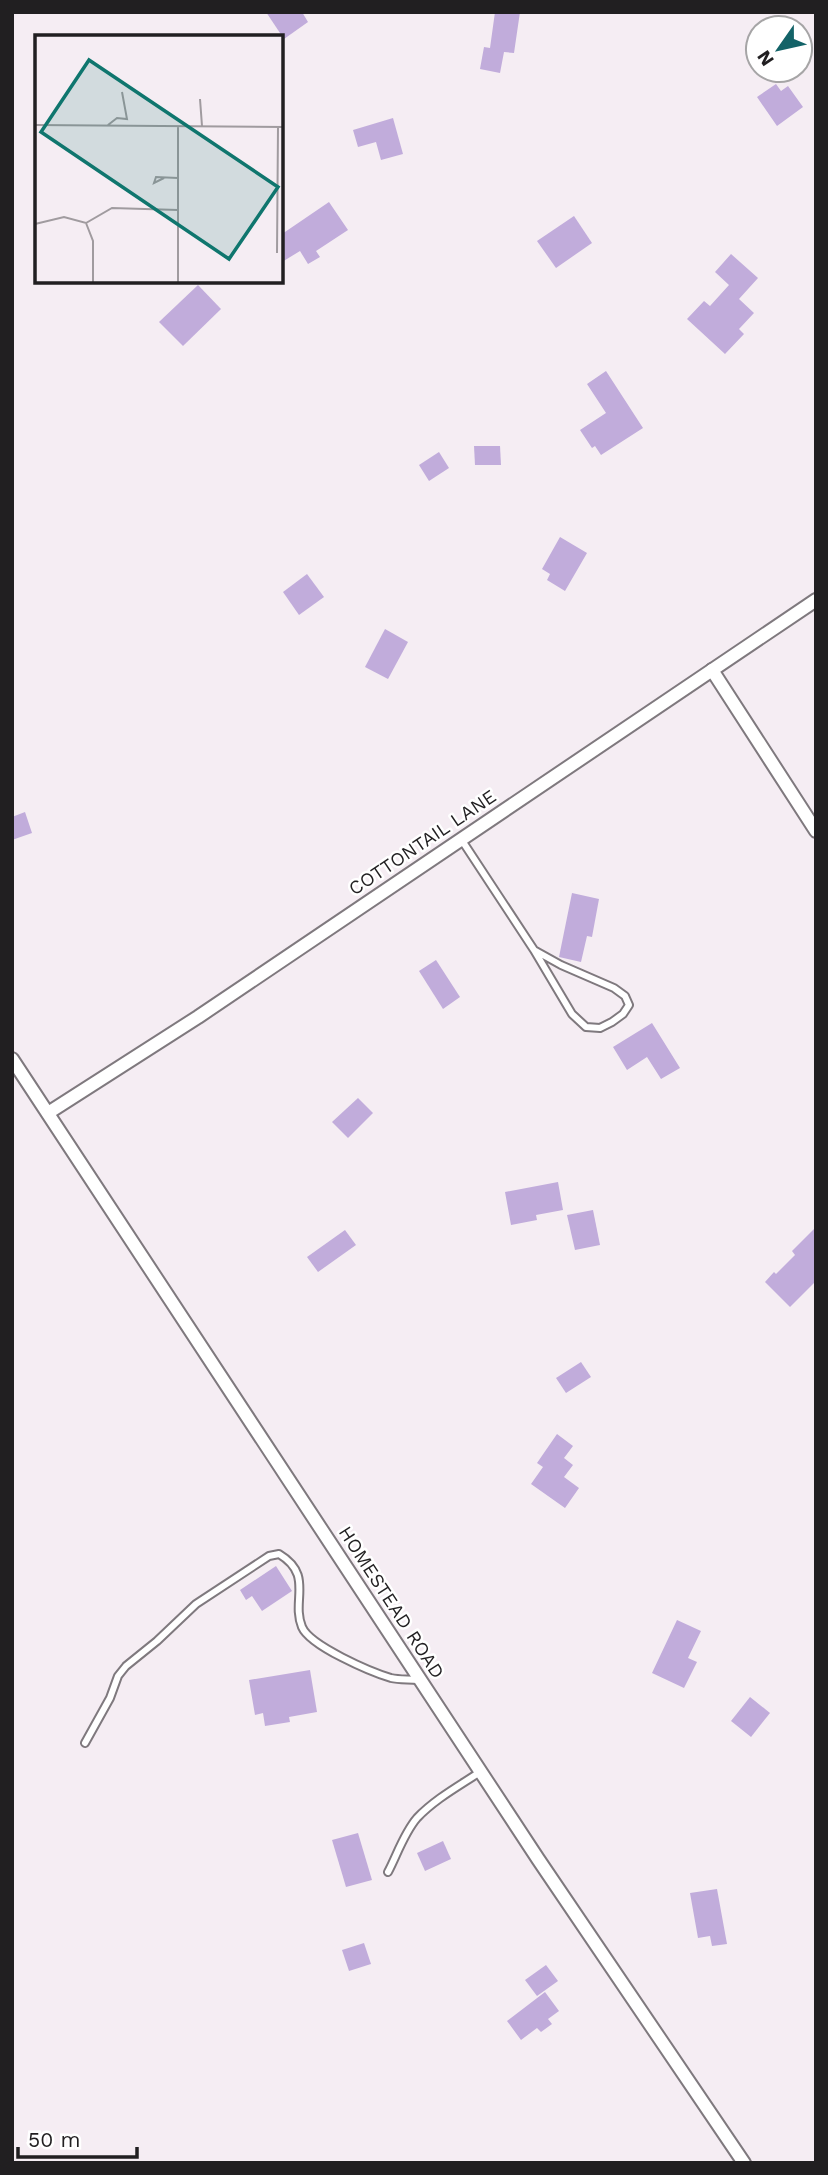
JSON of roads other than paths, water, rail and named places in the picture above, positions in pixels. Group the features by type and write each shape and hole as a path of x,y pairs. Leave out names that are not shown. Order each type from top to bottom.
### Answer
{"street":[{"name":"COTTONTAIL LANE","path":"48,1113 198,1017 816,600"},
{"path":"712,670 816,831"},
{"name":"HOMESTEAD ROAD","path":"12,1059 480,1772 744,2163"}],"lane":[{"path":"461,839 534,950 572,1014 586,1027 600,1028 612,1023 629,1005 625,996 614,988 534,950"},
{"path":"85,1743 110,1698 118,1676 126,1666 196,1604 269,1556 279,1554 290,1561 296,1573 302,1627 311,1640 353,1663 393,1679 420,1680"},
{"path":"388,1872 418,1818 449,1792 480,1772"}]}
